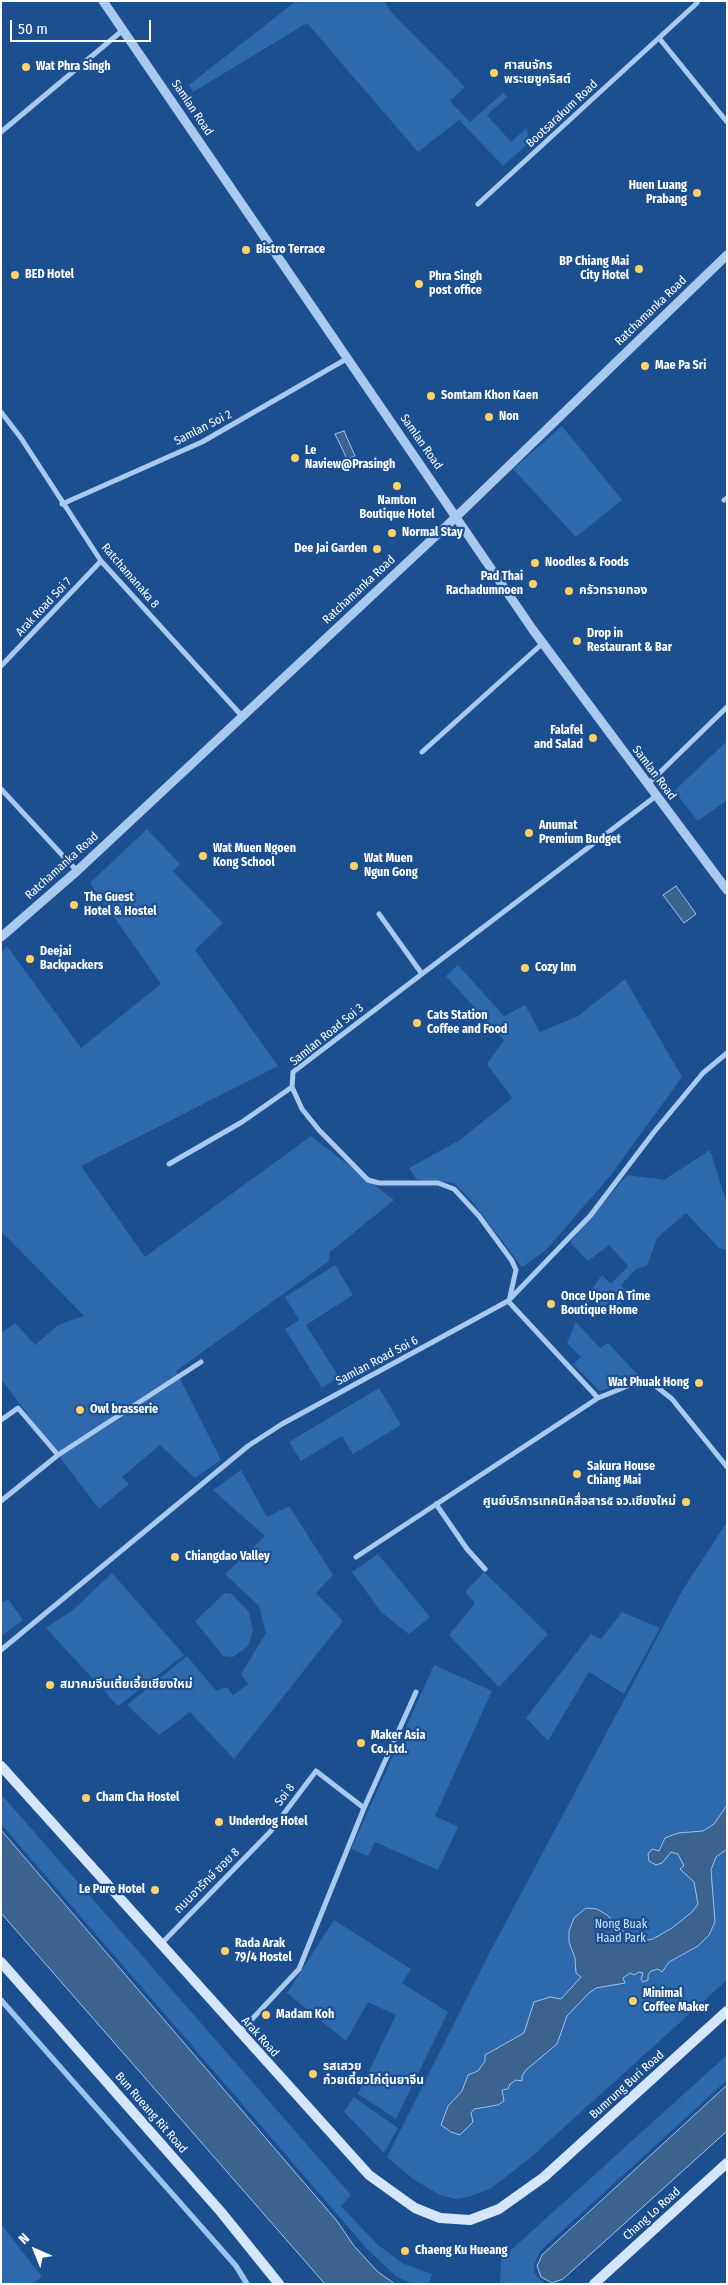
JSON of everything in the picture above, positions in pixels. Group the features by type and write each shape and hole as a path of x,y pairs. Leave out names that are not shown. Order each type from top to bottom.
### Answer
{"main road":[{"name":"Arak Road","path":"1,1766 369,2175 415,2208 440,2218 470,2220 499,2209 544,2177"},
{"name":"Bun Rueang Rit Road","path":"1,1962 221,2212 279,2284"},
{"name":"Bumrung Buri Road","path":"544,2177 727,2011"},
{"name":"Chang Lo Road","path":"594,2284 727,2163"}],"street":[{"name":"Samlan Road","path":"103,1 543,643 727,890"},
{"name":"Bootsarakum Road","path":"478,204 697,3"},
{"path":"1,132 123,30"},
{"path":"659,38 727,122"},
{"name":"Ratchamanka Road","path":"1,937 77,871 457,516 727,255"},
{"name":"Samlan Soi 2","path":"62,504 202,442 348,358"},
{"name":"Ratchamanaka 8","path":"1,412 21,438 62,504 101,561 242,716"},
{"name":"Arak Road Soi 7","path":"1,666 101,561"},
{"path":"422,752 543,643"},
{"path":"647,785 727,706"},
{"path":"1,789 77,871"},
{"name":"Samlan Road Soi 3","path":"508,1301 516,1270 512,1261 479,1216 454,1189 438,1184 379,1183 368,1180 318,1130 302,1109 292,1087 293,1072 656,796"},
{"path":"379,914 422,974"},
{"name":"Samlan Road Soi 6","path":"1,1650 248,1446 282,1424 508,1301 590,1216 654,1132 703,1073 727,1053"},
{"path":"169,1164 242,1122 292,1087"},
{"path":"508,1301 598,1398"},
{"path":"1,1500 58,1455 201,1362"},
{"path":"356,1557 598,1398 630,1385 652,1383 672,1399 727,1467"},
{"path":"1,1420 18,1408 58,1455"},
{"path":"436,1504 467,1549 485,1569"},
{"path":"239,2032 299,1969 364,1808 416,1692"},
{"name":"Soi 8","path":"270,1832 316,1771 364,1808"},
{"name":"ถนนอารักษ์ ซอย 8","path":"160,1944 270,1832"}],"green space":[{"path":"296,1 384,1 392,13 465,87 450,101 470,122 503,93 507,97 487,115 511,142 527,128 529,143 503,166 459,120 418,152 307,23 193,92 189,85"},
{"path":"562,426 622,500 576,537 513,469"},
{"path":"727,741 727,800 698,821 674,791"},
{"path":"147,829 180,864 173,871 223,923 195,950 278,1066 81,1166 145,1257 311,1136 394,1200 330,1252 329,1261 176,1371 221,1460 195,1478 160,1445 122,1477 129,1484 99,1509 1,1379 1,1333 15,1323 35,1345 58,1325 84,1316 1,1231 1,952 7,946 81,1048 161,984 90,883"},
{"path":"458,965 504,1016 525,1005 540,1032 578,1016 625,979 682,1077 611,1175 546,1250 522,1267 471,1200 454,1183 416,1179 409,1168 460,1140 512,1098 487,1064 504,1040 446,976"},
{"path":"710,1150 727,1204 727,1250 719,1248 686,1213 657,1238 647,1266 636,1269 621,1285 628,1294 617,1307 611,1301 603,1308 590,1301 585,1307 581,1304 602,1275 611,1284 628,1266 609,1245 588,1261 570,1242 627,1175 664,1180"},
{"path":"335,1265 353,1295 306,1325 339,1377 322,1388 285,1329 299,1320 285,1297"},
{"path":"576,1322 600,1348 608,1343 638,1375 629,1382 600,1391 573,1364 581,1357 567,1343"},
{"path":"379,1388 401,1425 353,1454 342,1436 301,1461 289,1442"},
{"path":"241,1470 267,1517 289,1506 333,1575 316,1593 343,1621 234,1759 190,1712 159,1735 127,1705 187,1656 216,1691 227,1687 233,1695 248,1684 241,1674 266,1633 259,1606 225,1574 265,1536 213,1490"},
{"name":"Nong Buak Haad Park","path":"727,1522 727,1980 529,2159 490,2189 456,2199 440,2195 413,2179 387,2157 491,1950 682,1591"},
{"path":"378,1554 430,1617 409,1634 381,1612 352,1572"},
{"path":"484,1572 548,1634 499,1687 449,1635 475,1603 465,1592"},
{"path":"112,1573 184,1655 118,1706 46,1628 73,1610"},
{"path":"225,1593 232,1594 249,1612 253,1631 248,1646 233,1657 223,1656 195,1621"},
{"path":"8,1599 23,1620 1,1636 1,1603"},
{"path":"622,1612 660,1628 624,1694 589,1672 548,1741 526,1718 591,1634 601,1639"},
{"path":"434,1665 492,1691 435,1816 458,1827 438,1870 375,1842 368,1856 351,1849"},
{"path":"1,1794 351,2195 341,2206 377,2244 402,2263 432,2274 429,2284 414,2284 397,2277 367,2249 1,1824"},
{"path":"334,1920 411,1969 402,1983 448,2012 396,2119 358,2094 396,2015 368,2002 346,2041 287,1993"},
{"path":"727,2055 727,2080 540,2251 534,2265 534,2272 546,2284 500,2284 501,2259"},
{"path":"354,2097 398,2128 384,2153 344,2112"},
{"path":"1,2224 42,2277 33,2284 1,2284"}],"shaded area":[{"path":"344,431 355,456 347,459 335,434"},
{"path":"676,886 696,914 684,923 663,895"},
{"path":"727,1805 727,1849 716,1857 711,1870 715,1922 709,1935 698,1946 669,1962 662,1972 658,1969 651,1971 648,1975 648,1980 643,1982 641,1979 643,1973 639,1972 634,1975 630,1973 623,1978 625,1983 596,1988 567,2016 557,2044 526,2070 522,2076 522,2081 516,2080 510,2084 508,2089 502,2090 504,2101 498,2105 474,2109 471,2113 473,2122 460,2135 451,2132 441,2125 448,2106 462,2091 468,2075 478,2071 485,2061 485,2055 524,2033 534,2002 550,1997 561,1999 581,1977 576,1973 575,1958 569,1942 569,1931 574,1918 586,1908 597,1909 607,1915 629,1937 642,1941 653,1939 672,1928 692,1912 698,1904 694,1882 680,1869 684,1866 678,1854 671,1852 662,1863 656,1865 649,1861 648,1854 652,1849 659,1851 665,1838 678,1833 703,1831 714,1824"},
{"path":"1,1830 337,2221 354,2246 378,2272 395,2284 325,2284 1,1913"},
{"path":"727,2085 727,2131 563,2279 552,2283 541,2277 537,2266 542,2255"}],"waterway":[{"path":"1,2000 236,2266 247,2284"}],"place":[{"name":"Wat Phra Singh","path":"26,67"},
{"name":"ศาสนจักร พระเยซูคริสต์","path":"494,73"},
{"name":"Huen Luang Prabang","path":"697,193"},
{"name":"Bistro Terrace","path":"246,250"},
{"name":"BP Chiang Mai City Hotel","path":"639,269"},
{"name":"BED Hotel","path":"15,275"},
{"name":"Phra Singh post office","path":"419,284"},
{"name":"Mae Pa Sri","path":"645,366"},
{"name":"Somtam Khon Kaen","path":"431,396"},
{"name":"Non","path":"489,417"},
{"name":"Le Naview@Prasingh","path":"295,458"},
{"name":"Namton Boutique Hotel","path":"397,486"},
{"name":"Normal Stay","path":"392,533"},
{"name":"Dee Jai Garden","path":"377,549"},
{"name":"Noodles & Foods","path":"535,563"},
{"name":"Pad Thai Rachadumnoen","path":"533,584"},
{"name":"ครัวทรายทอง","path":"569,591"},
{"name":"Drop in Restaurant & Bar","path":"577,641"},
{"name":"Falafel and Salad","path":"593,738"},
{"name":"Anumat Premium Budget","path":"529,833"},
{"name":"Wat Muen Ngoen Kong School","path":"203,856"},
{"name":"Wat Muen Ngun Gong","path":"354,866"},
{"name":"The Guest Hotel & Hostel","path":"74,905"},
{"name":"Deejai Backpackers","path":"30,959"},
{"name":"Cozy Inn","path":"525,968"},
{"name":"Cats Station Coffee and Food","path":"417,1023"},
{"name":"Once Upon A Time Boutique Home","path":"551,1304"},
{"name":"Wat Phuak Hong","path":"699,1383"},
{"name":"Owl brasserie","path":"80,1410"},
{"name":"Sakura House Chiang Mai","path":"577,1474"},
{"name":"ศูนย์บริการเทคนิคสื่อสาร๕ จว.เชียงใหม่","path":"686,1502"},
{"name":"Chiangdao Valley","path":"175,1557"},
{"name":"สมาคมจีนเตี้ยเอี้ยเชียงใหม่","path":"50,1685"},
{"name":"Maker Asia Co.,Ltd.","path":"361,1743"},
{"name":"Cham Cha Hostel","path":"86,1798"},
{"name":"Underdog Hotel","path":"219,1822"},
{"name":"Le Pure Hotel","path":"155,1890"},
{"name":"Rada Arak 79/4 Hostel","path":"225,1951"},
{"name":"Minimal Coffee Maker","path":"633,2001"},
{"name":"Madam Koh","path":"266,2015"},
{"name":"รสเสวย ก๋วยเตี๋ยวไก่ตุ๋นยาจีน","path":"313,2074"},
{"name":"Chaeng Ku Hueang","path":"405,2251"}]}
